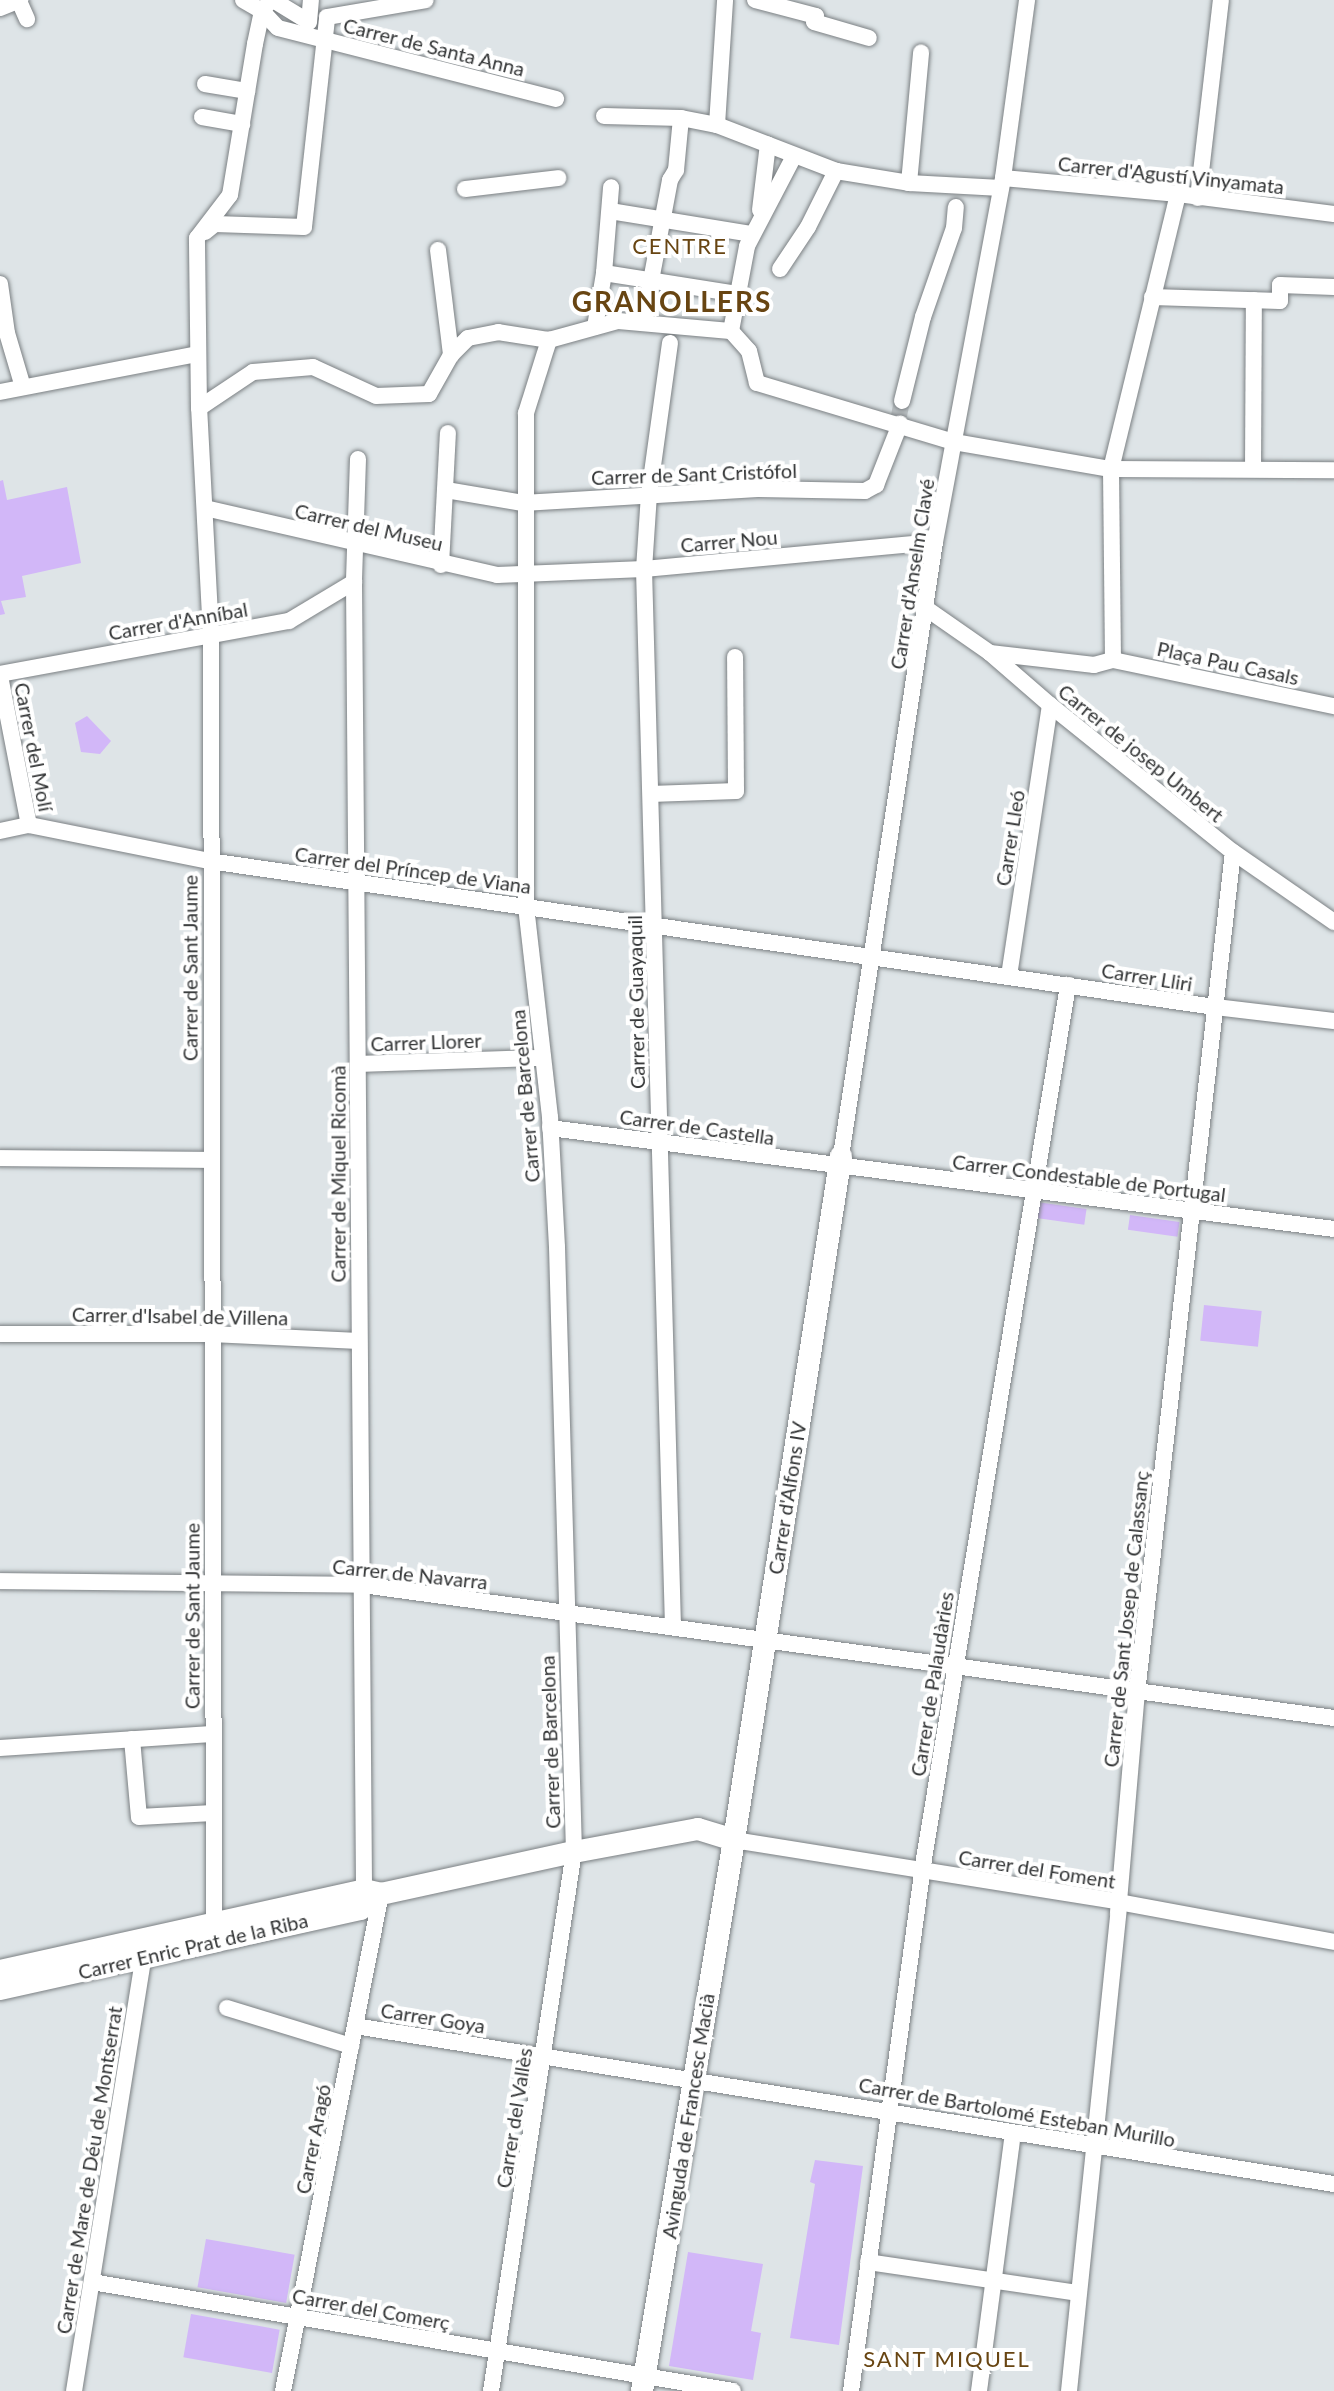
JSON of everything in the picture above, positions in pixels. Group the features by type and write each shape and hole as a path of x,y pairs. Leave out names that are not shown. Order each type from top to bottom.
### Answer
{"street":[{"path":"0,8 20,0 27,19"},
{"path":"243,0 269,4 309,22 311,0"},
{"path":"197,238 215,224 304,227 327,17 426,0"},
{"path":"717,125 725,0"},
{"path":"755,0 816,16 814,22 869,38"},
{"path":"1198,198 1221,0"},
{"name":"Carrer d'Anselm Clavé","path":"840,1161 935,542 1002,183 1022,1"},
{"path":"197,238 230,195 247,91 269,4"},
{"name":"Carrer de Santa Anna","path":"269,4 278,28 556,99"},
{"path":"909,183 921,53"},
{"path":"205,84 247,91"},
{"name":"Carrer d'Agustí Vinyamata","path":"604,116 681,118 717,125 836,171 909,183 1002,183 1178,194 1334,214"},
{"path":"202,117 242,124"},
{"path":"643,323 662,219 676,170 681,118"},
{"path":"759,216 768,144"},
{"path":"731,331 752,234 794,156"},
{"path":"780,269 808,227 836,171"},
{"path":"465,189 558,178"},
{"path":"1113,660 1111,469 1178,194"},
{"path":"595,327 604,273 610,200 662,219 752,234"},
{"path":"899,416 923,317 954,228 956,207"},
{"name":"Carrer de Sant Jaume","path":"197,238 197,354 211,635 213,1931"},
{"path":"438,250 451,355"},
{"path":"604,273 738,294"},
{"path":"0,284 7,333 23,387"},
{"path":"1152,297 1280,301 1280,285 1334,287"},
{"path":"1253,469 1254,300"},
{"path":"199,408 253,372 313,367 376,396 429,394 451,355 468,338 498,332 549,340 618,321 731,331 749,351 757,383 899,416 954,442 1111,469 1334,470"},
{"name":"Carrer de Barcelona","path":"549,340 523,400 527,575 526,907 550,1128 557,1247 574,1852"},
{"name":"Carrer de Guayaquil","path":"670,343 649,494 644,569 673,1625"},
{"path":"0,392 197,354"},
{"name":"Carrer de Sant Cristófol","path":"446,490 523,503 649,494 871,489 882,473 899,416"},
{"path":"441,565 448,433"},
{"name":"Carrer de Miquel Ricomà","path":"358,459 354,582 359,1341 362,1585 372,1892"},
{"name":"Carrer del Museu","path":"205,508 441,565 497,575 527,575"},
{"name":"Carrer Nou","path":"527,575 644,569 935,542"},
{"name":"Carrer d'Anníbal","path":"0,675 289,621 354,582"},
{"name":"Carrer de josep Umbert","path":"927,609 990,653 1233,852 1334,922"},
{"path":"990,653 1026,657 1016,676"},
{"path":"651,794 736,791 735,657"},
{"name":"Plaça Pau Casals","path":"1026,657 1094,665 1113,660 1334,706"},
{"name":"Carrer del Molí","path":"0,675 29,825"},
{"name":"Carrer Lleó","path":"1009,976 1050,705"},
{"path":"0,831 29,825"},
{"name":"Carrer del Príncep de Viana","path":"29,825 209,861 873,958"},
{"name":"Carrer de Sant Josep de Calassanç","path":"1069,2391 1137,1693 1233,852"},
{"name":"Carrer Lliri","path":"873,958 1334,1021"},
{"name":"Carrer de Palaudàries","path":"851,2391 922,1871 1068,985"},
{"name":"Carrer Llorer","path":"358,1064 543,1058"},
{"name":"Carrer de Castella","path":"550,1128 840,1161"},
{"path":"0,1158 211,1160"},
{"name":"Carrer Condestable de Portugal","path":"840,1161 1033,1192 1334,1229"},
{"name":"Carrer d'Alfons IV","path":"734,1840 840,1161"},
{"name":"Carrer d'Isabel de Villena","path":"0,1334 211,1334 359,1341"},
{"name":"Carrer de Navarra","path":"0,1581 362,1585 673,1625 1137,1693 1334,1718"},
{"path":"0,1748 212,1734"},
{"path":"132,1739 139,1817 213,1813"},
{"name":"Carrer Enric Prat de la Riba","path":"0,1971 213,1931 360,1909 372,1892 698,1829 734,1840"},
{"name":"Carrer del Foment","path":"734,1840 1119,1902 1334,1942"},
{"name":"Avinguda de Francesc Macià","path":"643,2384 734,1840"},
{"name":"Carrer del Vallès","path":"491,2391 574,1852"},
{"name":"Carrer Aragó","path":"283,2391 355,2026 372,1892"},
{"name":"Carrer Enric Prat de la Riba","path":"0,1989 144,1955 213,1931"},
{"name":"Carrer de Mare de Déu de Montserrat","path":"74,2391 144,1955"},
{"path":"227,2008 351,2046"},
{"name":"Carrer Goya","path":"355,2026 694,2081"},
{"name":"Carrer de Bartolomé Esteban Murillo","path":"694,2081 1334,2184"},
{"path":"979,2391 1013,2133"},
{"path":"868,2262 1078,2293"},
{"name":"Carrer del Comerç","path":"92,2282 498,2351 643,2384 733,2391"}],"shaded area":[{"path":"3,480 7,500 67,487 81,563 22,576 26,597 1,601 5,614 0,615 0,481"},
{"path":"87,716 111,741 100,754 81,752 75,723"},
{"path":"1037,1202 1087,1209 1084,1225 1035,1218"},
{"path":"1130,1215 1180,1222 1177,1237 1128,1230"},
{"path":"1204,1305 1262,1311 1258,1347 1200,1341"},
{"path":"815,2160 863,2166 839,2345 790,2338 815,2184 810,2182"},
{"path":"206,2239 295,2255 286,2303 197,2287"},
{"path":"688,2252 763,2264 751,2331 761,2333 753,2380 669,2366"},
{"path":"191,2314 280,2330 272,2373 183,2357"}],"tunnel":[{"path":"899,416 902,401"}],"district":[{"name":"CENTRE","path":"680,246"},
{"name":"GRANOLLERS","path":"672,301"},
{"name":"SANT MIQUEL","path":"947,2359"}]}
